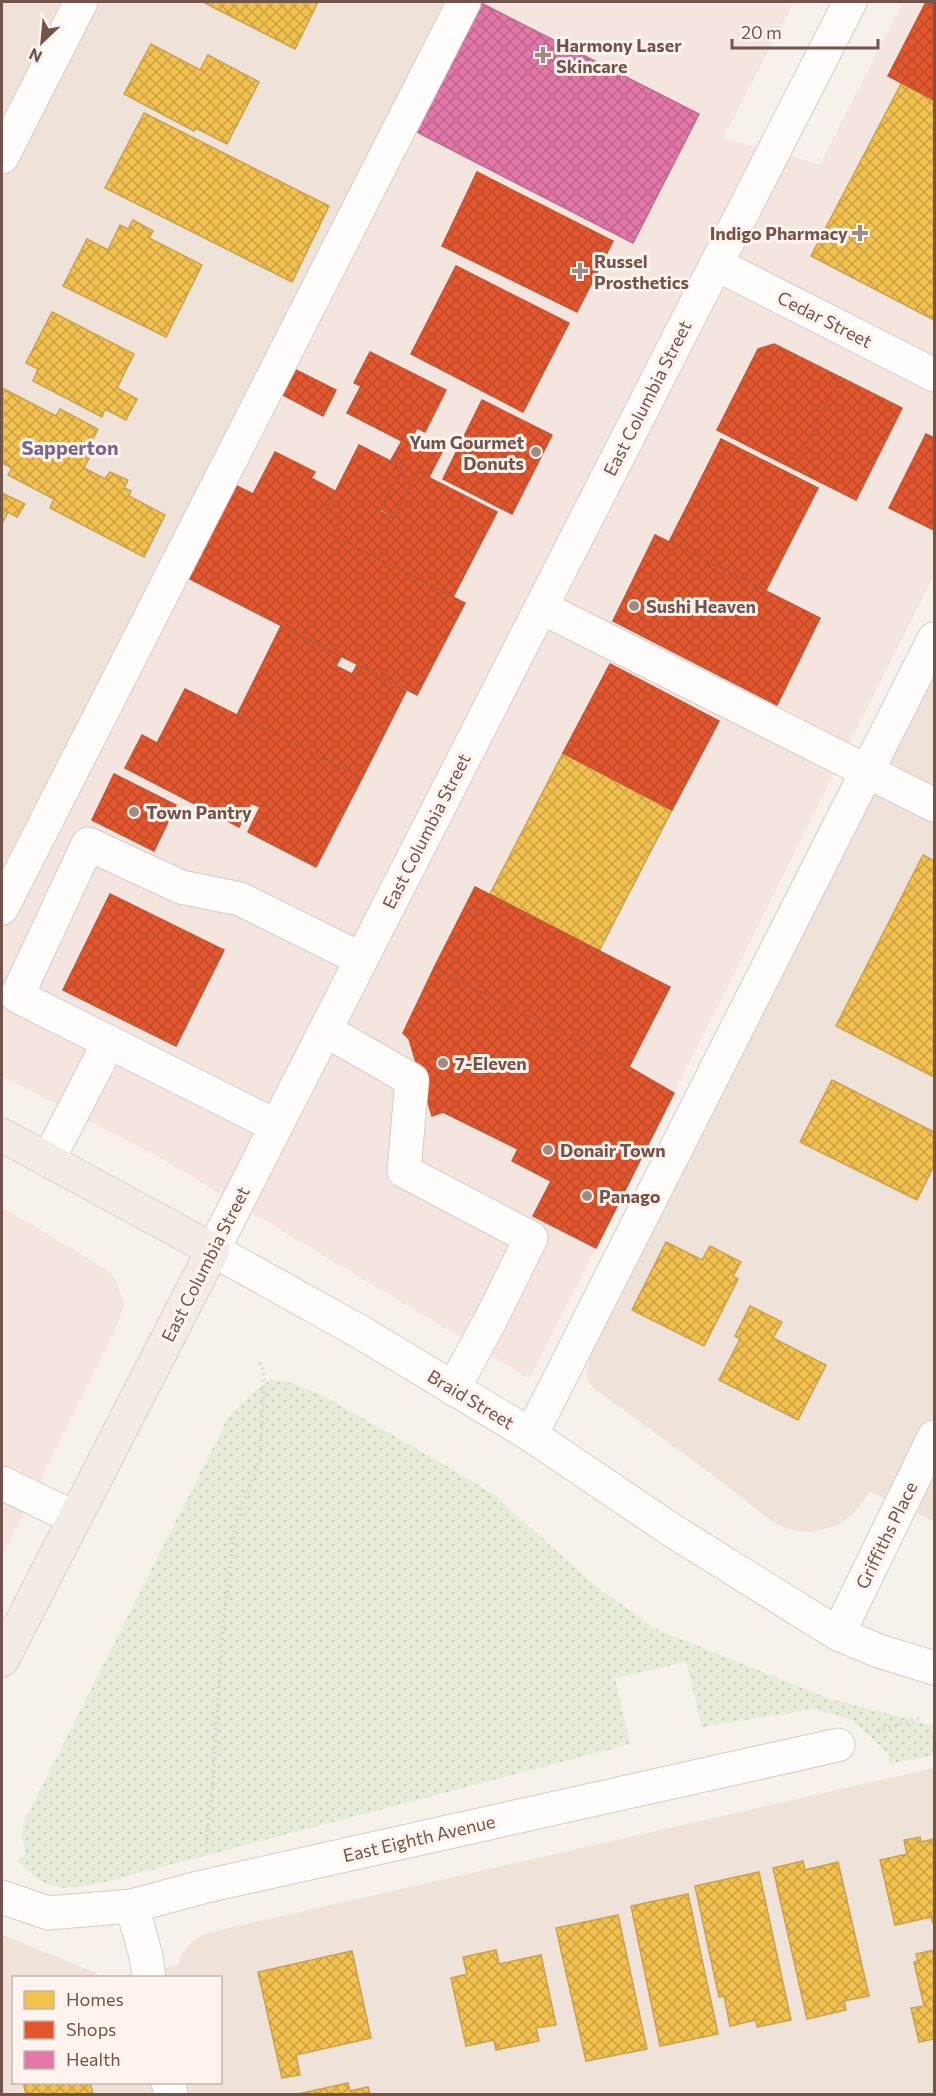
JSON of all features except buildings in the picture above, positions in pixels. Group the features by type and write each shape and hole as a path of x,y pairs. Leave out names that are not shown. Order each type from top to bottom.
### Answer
{"main road":[{"name":"Braid Street","path":"2,1134 213,1250"},
{"name":"East Columbia Street","path":"2,1660 213,1250"}],"street":[{"path":"2,157 81,2"},
{"path":"2,908 464,2"},
{"name":"East Columbia Street","path":"213,1250 850,2"},
{"name":"Cedar Street","path":"716,264 934,375"},
{"path":"541,607 934,805"},
{"path":"531,1435 934,639"},
{"path":"276,1126 17,996 88,844 181,887 240,899 361,959"},
{"path":"325,1030 412,1080 404,1171 531,1238 453,1389"},
{"path":"48,1160 109,1042"},
{"name":"Braid Street","path":"213,1250 362,1333 531,1435 673,1532 838,1634 879,1651 934,1668"},
{"name":"Griffiths Place","path":"838,1634 934,1437"},
{"path":"2,1483 75,1518"},
{"name":"East Eighth Avenue","path":"2,1898 48,1913 132,1906 202,1887 838,1745"},
{"path":"132,1906 146,1956 149,1976"}],"path":[{"path":"206,1845 213,1780 223,1626 235,1525 260,1459 264,1372 258,1360"}],"shaded area":[{"path":"2,2 464,2 2,908"},
{"path":"464,2 794,2 723,138 820,164 903,2 934,2 934,575 530,1379 161,1158 2,1076 2,908"},
{"path":"934,654 934,1521 870,1492 852,1515 836,1526 810,1532 796,1531 770,1520 721,1481 595,1389 588,1382 587,1369 592,1351"},
{"path":"2,1207 107,1270 115,1278 124,1301 114,1332 2,1556"},
{"path":"934,1768 934,2094 2,2094 2,1935 101,1976 12,1976 12,2084 222,2084 222,1976 134,1976 178,1965 189,1945 199,1937 211,1932"}],"green space":[{"path":"270,1380 286,1381 320,1394 494,1495 592,1583 654,1628 827,1698 934,1726 934,1755 890,1764 887,1753 852,1720 814,1709 702,1727 686,1662 615,1678 630,1744 109,1881 70,1888 59,1887 39,1879 17,1860 26,1855 22,1838 23,1824 229,1416 250,1395"}],"place":[{"name":"Harmony Laser Skincare","path":"543,55"},
{"name":"Indigo Pharmacy","path":"860,233"},
{"name":"Russel Prosthetics","path":"580,271"},
{"name":"Yum Gourmet Donuts","path":"536,452"},
{"name":"Sushi Heaven","path":"634,606"},
{"name":"Town Pantry","path":"134,812"},
{"name":"7-Eleven","path":"443,1063"},
{"name":"Donair Town","path":"548,1150"},
{"name":"Panago","path":"587,1196"}],"district":[{"name":"Sapperton","path":"70,447"}]}
